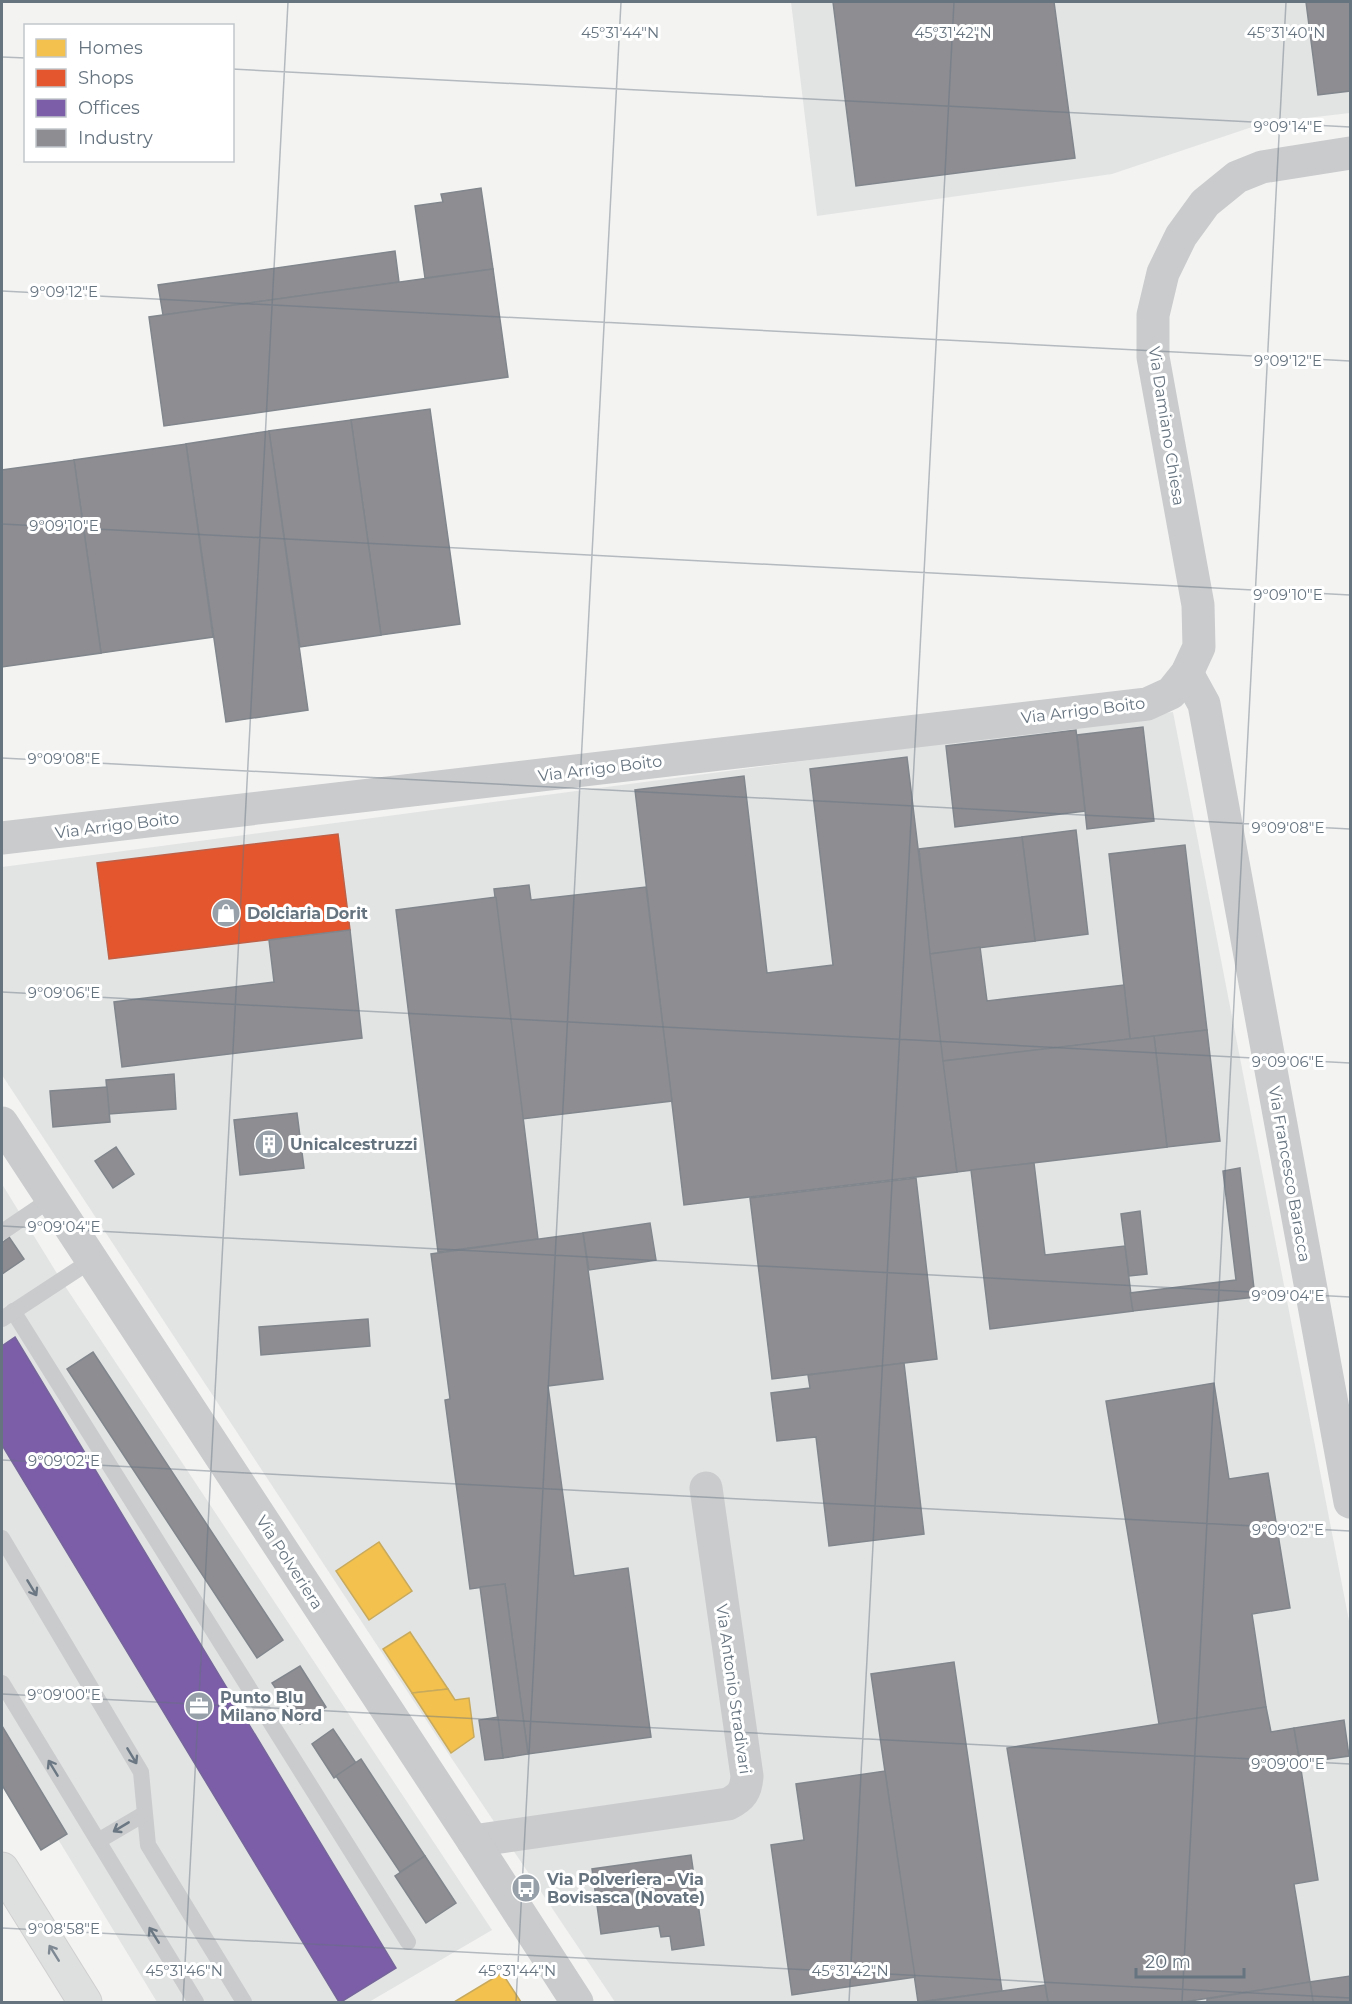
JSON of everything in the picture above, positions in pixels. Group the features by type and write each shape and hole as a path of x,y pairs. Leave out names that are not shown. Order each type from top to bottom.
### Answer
{"highway":[{"path":"2,1869 85,2002"}],"street":[{"name":"Via Damiano Chiesa","path":"1187,673 1199,647 1198,605 1153,357 1153,315 1162,273 1181,236 1205,203 1237,177 1262,166 1350,153"},
{"name":"Via Arrigo Boito","path":"2,838 1147,704 1171,693 1187,673"},
{"name":"Via Francesco Baracca","path":"1187,673 1204,704 1350,1502"},
{"name":"Via Polveriera","path":"2,1123 577,2002"},
{"name":"Via Antonio Stradivari","path":"473,1841 728,1804 740,1798 746,1789 747,1776 706,1488"}],"lane":[{"path":"2,1232 51,1199"},
{"path":"92,1260 7,1315 408,1941"},
{"path":"2,1538 141,1772 148,1845 244,2002"},
{"path":"2,1683 196,2002"},
{"path":"98,1841 144,1814"}],"shaded area":[{"path":"791,2 1350,2 1350,113 1264,123 1112,174 817,216"},
{"path":"1173,712 1350,1626 1350,2002 615,2002 440,1741 2,1075 2,867"},
{"path":"2,1184 61,1280 492,1930 369,2002 157,2002 2,1747"}],"building: Homes":[{"path":"379,1542 412,1591 369,1620 336,1571"},
{"path":"410,1632 448,1689 412,1693 383,1649"},
{"path":"448,1689 455,1700 469,1698 474,1737 451,1753 412,1693"},
{"path":"502,1973 521,2002 454,2002"}],"building: Shops":[{"name":"Dolciaria Dorit","path":"338,834 350,930 109,959 97,863"}],"building: Offices":[{"name":"Punto Blu Milano Nord","path":"15,1337 396,1968 341,2002 2,1445 2,1346"}],"building: Industry":[{"path":"833,2 1054,2 1075,158 856,186"},
{"path":"1306,2 1350,2 1350,91 1318,95"},
{"path":"481,188 493,269 425,278 415,206 443,202 441,194"},
{"path":"395,251 399,282 163,315 158,285"},
{"path":"493,269 508,377 164,426 149,317"},
{"path":"430,409 460,624 381,635 351,420"},
{"path":"351,420 381,635 300,647 269,431"},
{"path":"269,431 308,710 226,722 186,444"},
{"path":"186,444 213,637 101,653 74,460"},
{"path":"74,460 101,653 2,667 2,470"},
{"path":"1143,727 1154,821 1087,829 1077,735"},
{"path":"1076,730 1085,811 955,827 946,746"},
{"path":"907,757 957,1172 684,1205 635,790 744,776 767,973 833,965 810,769"},
{"path":"1076,830 1088,934 1035,941 1022,837"},
{"path":"1022,837 1035,941 930,954 919,849"},
{"path":"1185,845 1207,1030 1130,1039 1109,854"},
{"path":"529,885 531,900 646,887 672,1101 522,1119 494,889"},
{"path":"496,897 538,1239 438,1252 396,910"},
{"path":"350,930 362,1038 122,1067 114,1002 274,982 269,940"},
{"path":"980,947 987,1001 1124,985 1130,1039 943,1061 930,954"},
{"path":"1207,1030 1220,1141 1167,1147 1154,1036"},
{"path":"1154,1036 1167,1147 957,1172 943,1061"},
{"path":"174,1074 176,1109 109,1114 106,1080"},
{"path":"107,1087 110,1122 53,1127 50,1091"},
{"name":"Unicalcestruzzi","path":"297,1113 304,1168 240,1175 234,1120"},
{"path":"116,1147 134,1174 113,1188 95,1161"},
{"path":"1034,1163 1045,1255 1125,1246 1133,1311 990,1329 971,1170"},
{"path":"1240,1168 1255,1297 1133,1311 1130,1293 1236,1280 1223,1171"},
{"path":"916,1178 937,1359 772,1379 750,1198"},
{"path":"1140,1211 1147,1274 1129,1276 1121,1214"},
{"path":"650,1223 656,1260 589,1270 583,1233"},
{"path":"583,1233 603,1379 548,1386 574,1576 628,1568 651,1737 528,1754 505,1584 470,1589 445,1400 450,1399 431,1254"},
{"path":"9,1237 24,1259 2,1274 2,1243"},
{"path":"368,1319 370,1346 261,1355 259,1327"},
{"path":"93,1352 283,1640 257,1658 67,1369"},
{"path":"904,1363 924,1534 829,1546 816,1437 777,1441 771,1393 810,1388 808,1375"},
{"path":"1214,1383 1229,1479 1268,1473 1290,1608 1252,1614 1266,1707 1159,1724 1106,1401"},
{"path":"505,1584 528,1754 503,1758 480,1587"},
{"path":"954,1662 1002,1991 918,2002 871,1674"},
{"path":"300,1666 326,1707 300,1724 272,1683"},
{"path":"1266,1707 1271,1732 1294,1728 1300,1763 1318,1880 1294,1884 1310,1982 1184,2002 1048,2002 1007,1748"},
{"path":"498,1717 503,1758 485,1760 479,1720"},
{"path":"1344,1720 1349,1756 1300,1763 1294,1728"},
{"path":"2,1726 67,1834 41,1850 2,1785"},
{"path":"333,1729 356,1763 334,1778 312,1744"},
{"path":"361,1759 425,1856 400,1872 336,1776"},
{"path":"885,1771 915,1977 792,1995 771,1845 804,1840 796,1784"},
{"path":"691,1855 704,1945 672,1950 670,1936 661,1937 659,1926 601,1934 592,1869"},
{"path":"425,1856 456,1903 426,1923 395,1876"},
{"path":"1350,1976 1350,2002 1313,2002 1310,1982"},
{"path":"1310,1982 1313,2002 1207,2002 1207,1999"},
{"path":"1045,1985 1048,2002 923,2002 1002,1991"}],"place":[{"name":"Dolciaria Dorit","path":"226,913"},
{"name":"Unicalcestruzzi","path":"269,1144"},
{"name":"Punto Blu Milano Nord","path":"199,1706"},
{"name":"Via Polveriera - Via Bovisasca (Novate)","path":"526,1888"}]}
